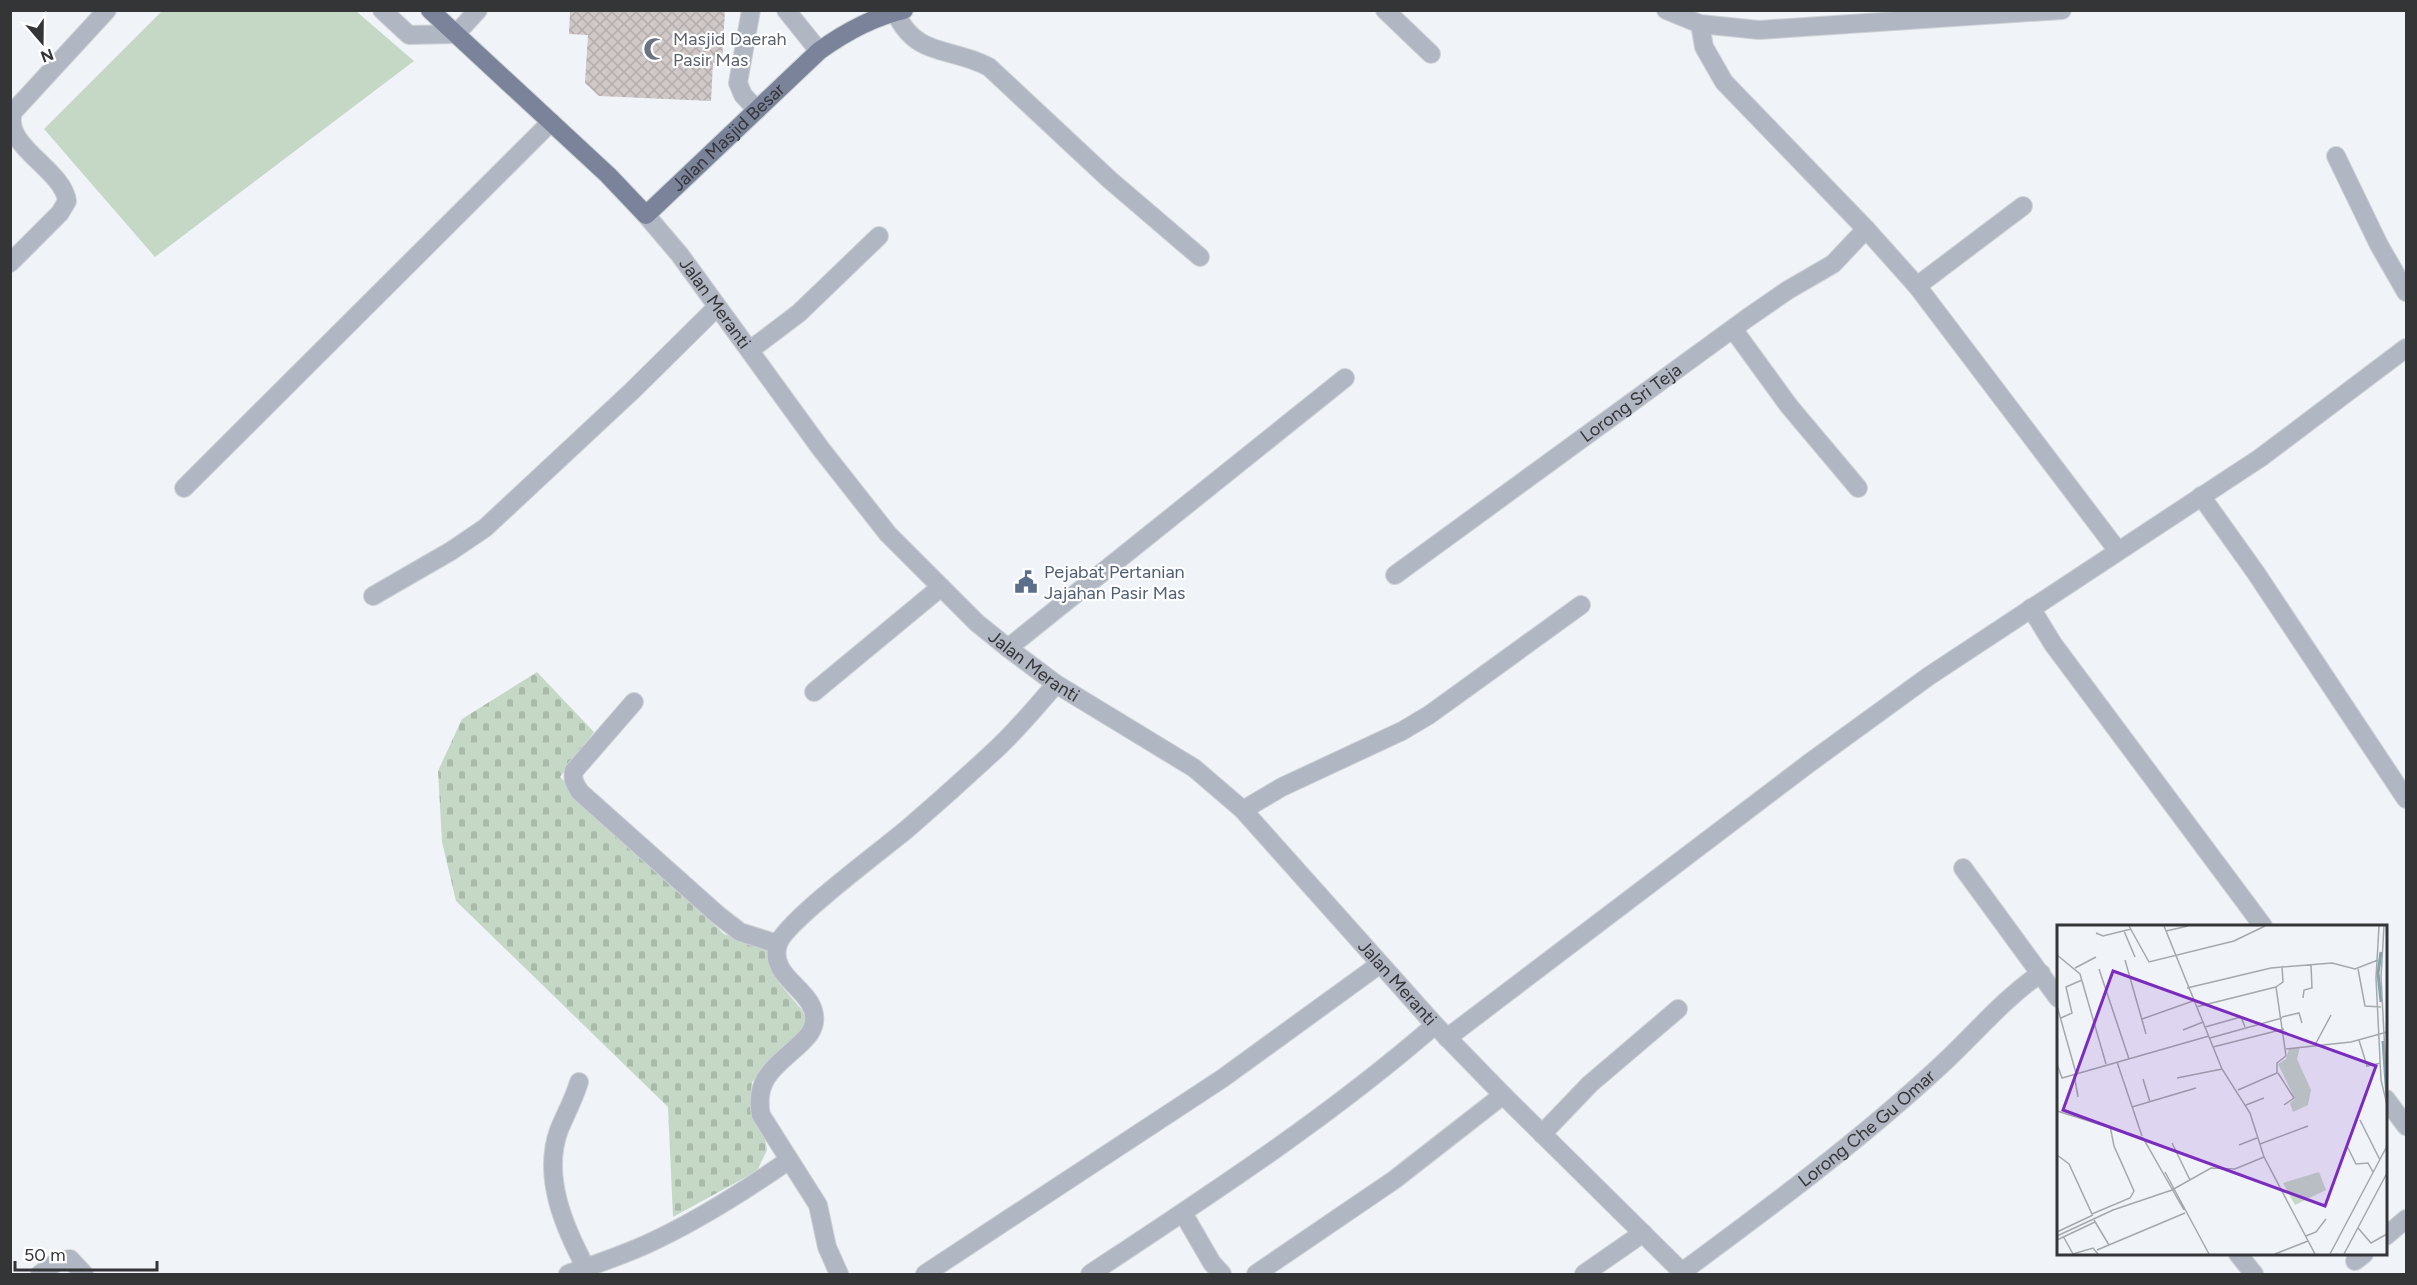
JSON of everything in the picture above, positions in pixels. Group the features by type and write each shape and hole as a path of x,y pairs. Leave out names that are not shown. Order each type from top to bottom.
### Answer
{"main road":[{"name":"Jalan Meranti","path":"430,10 608,175 646,214"},
{"name":"Jalan Masjid Besar","path":"646,214 819,51 840,36 866,23 899,11"}],"street":[{"path":"10,263 60,213 67,201 62,186 28,151 15,133 11,118 13,112 107,10"},
{"path":"382,10 408,35 456,34 478,10"},
{"path":"751,10 738,83 743,95 757,110"},
{"path":"786,10 819,51"},
{"path":"1386,10 1431,54"},
{"path":"1666,10 1700,24 1759,30 1987,13 2062,10"},
{"path":"899,11 902,27 917,42 937,51 976,60 990,66 1110,180 1200,257"},
{"path":"1700,24 1704,47 1724,82 1866,229 1917,286 2118,551"},
{"path":"184,488 551,122"},
{"path":"2336,156 2379,245 2406,292"},
{"path":"1917,286 2023,206"},
{"name":"Jalan Meranti","path":"646,214 680,255 821,449 881,525 940,587 977,623 1056,684 1194,768 1243,810 1441,1031 1683,1273"},
{"name":"Lorong Sri Teja","path":"1395,575 1733,329 1788,290 1833,264 1866,229"},
{"path":"750,350 799,313 879,236"},
{"path":"373,597 485,528 615,407 717,307"},
{"path":"1733,329 1789,406 1858,488"},
{"path":"1090,1275 1183,1213 1441,1031 1929,676 2260,458 2406,348"},
{"path":"1008,648 1345,378"},
{"path":"2201,496 2256,573 2406,799"},
{"path":"814,692 940,587"},
{"path":"1243,810 1282,787 1402,731 1429,715 1581,605"},
{"path":"2031,608 2053,644 2262,925"},
{"path":"839,1275 827,1247 818,1205 761,1115 760,1090 765,1078 809,1035 814,1022 812,1008 803,993 781,973 777,957 778,944 806,913 907,829 994,752 1056,684"},
{"path":"634,702 574,771 572,779 576,786 718,915 740,932 778,944"},
{"path":"1963,868 2057,997"},
{"path":"925,1275 1223,1078 1380,964"},
{"name":"Lorong Che Gu Omar","path":"1683,1273 1839,1153 1938,1068 2005,1001 2041,973"},
{"path":"1542,1134 1590,1084 1678,1009"},
{"path":"579,1082 572,1105 559,1130 553,1169 565,1224 586,1268"},
{"path":"1256,1275 1394,1180 1503,1095"},
{"path":"2387,1102 2406,1126"},
{"path":"568,1275 645,1245 687,1224 789,1160"},
{"path":"1183,1213 1212,1263 1222,1275"},
{"path":"2387,1234 2406,1219"},
{"path":"1584,1275 1643,1233"},
{"path":"2239,1255 2254,1275"},
{"path":"40,1275 58,1261 70,1258 84,1275"}],"green space":[{"path":"163,10 356,11 414,61 155,257 44,129"},
{"path":"537,672 594,732 560,777 724,934 769,951 767,958 779,983 802,1010 807,1022 799,1036 752,1082 751,1093 764,1132 767,1150 757,1171 673,1217 668,1107 456,901 442,842 438,771 462,719"}],"building":[{"name":"Masjid Daerah Pasir Mas","path":"570,10 725,10 722,63 713,63 711,101 599,96 585,83 588,35 569,34"}],"place":[{"name":"Masjid Daerah Pasir Mas","path":"655,49"},
{"name":"Pejabat Pertanian Jajahan Pasir Mas","path":"1026,582"}]}
